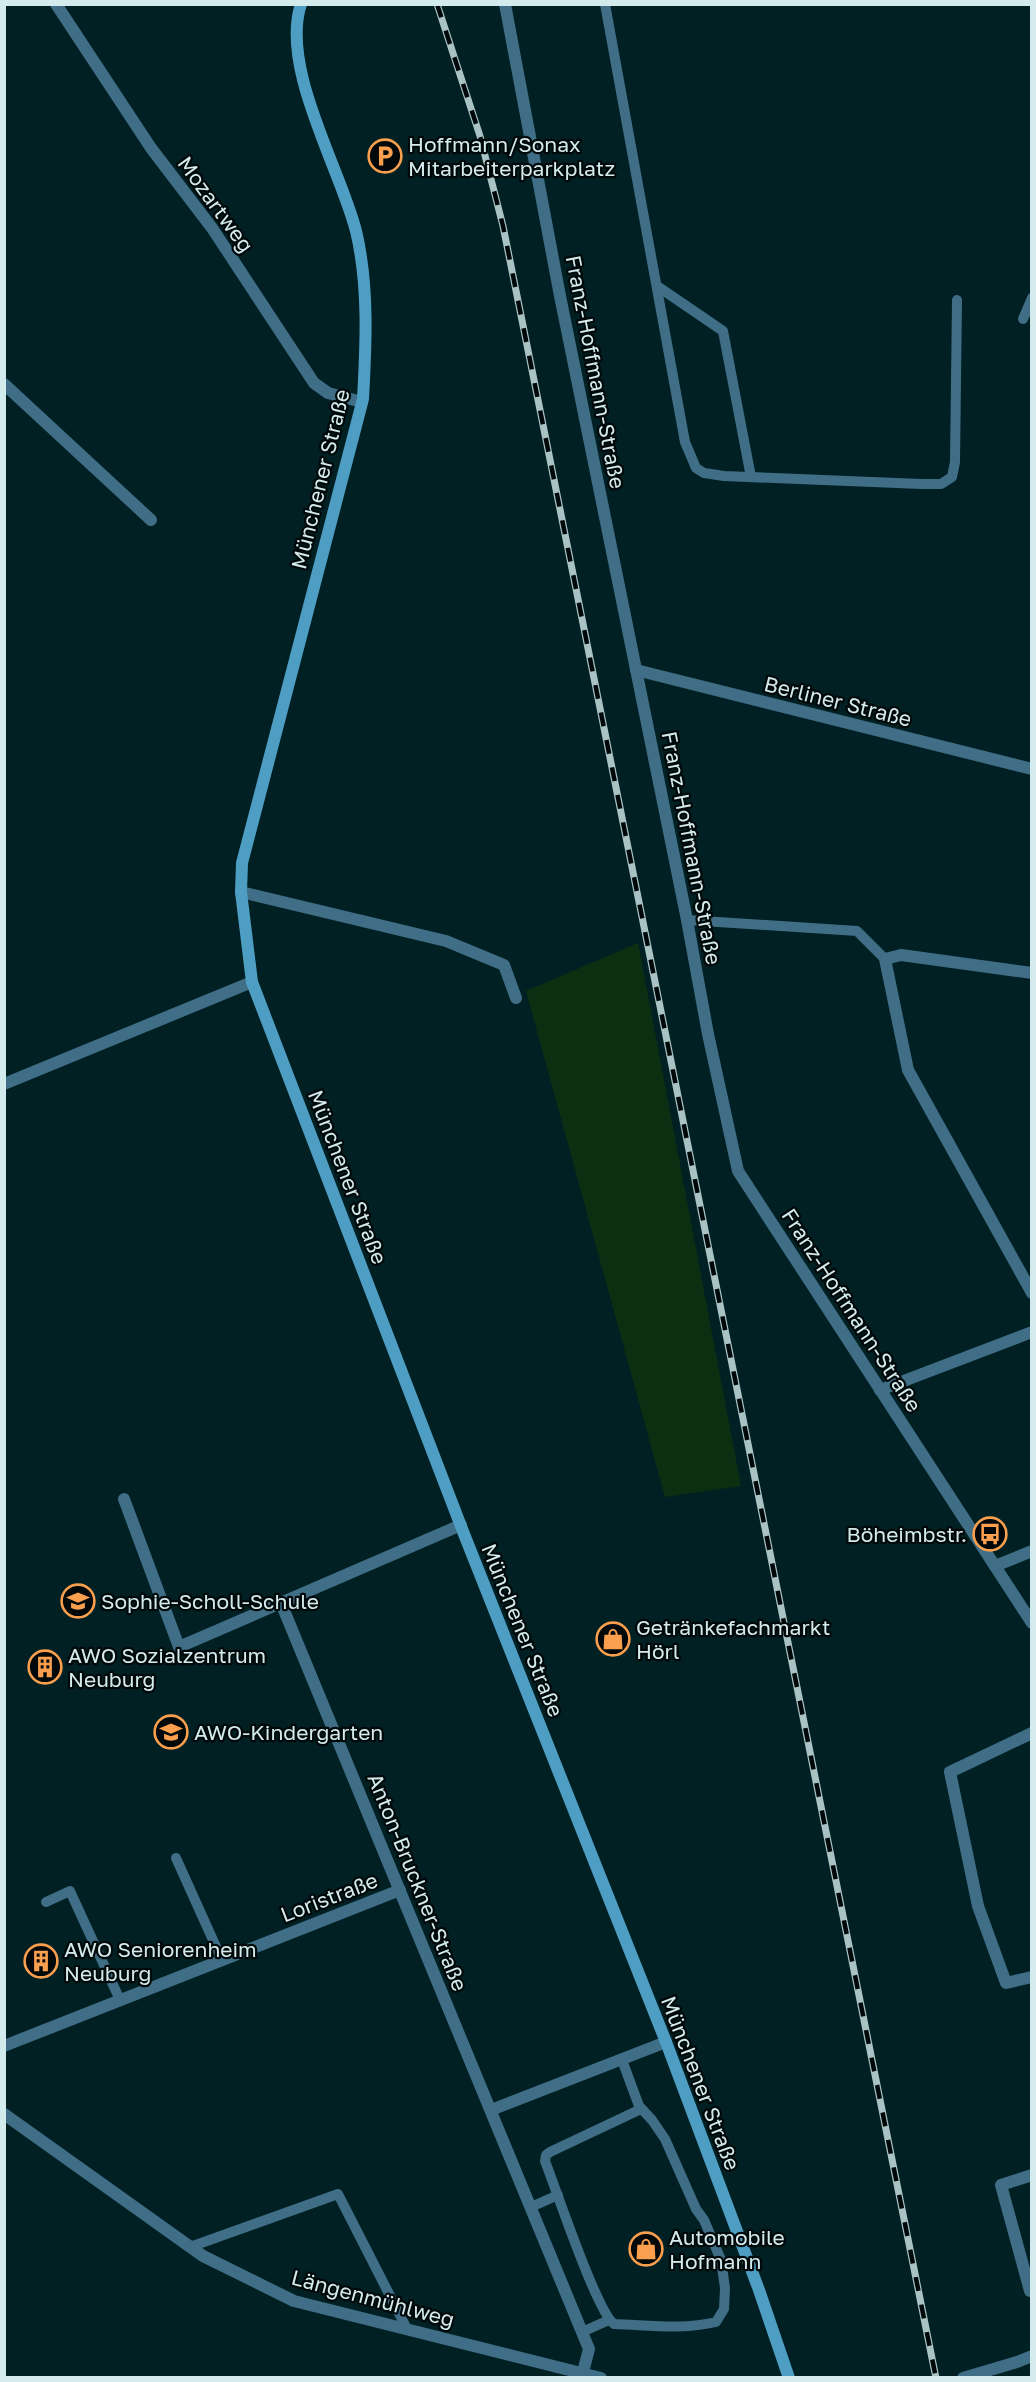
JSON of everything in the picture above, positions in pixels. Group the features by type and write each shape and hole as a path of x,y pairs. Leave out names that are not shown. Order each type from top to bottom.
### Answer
{"main road":[{"name":"Münchener Straße","path":"301,4 298,14 298,55 303,82 356,231 363,282 365,348 362,402 242,863 241,892 252,982 461,1526 666,2042 789,2378"}],"street":[{"name":"Mozartweg","path":"56,4 151,148 212,228 314,383 328,393 362,402"},
{"name":"Franz-Hoffmann-Straße","path":"505,4 560,296 687,920 708,1034 738,1171 1032,1623"},
{"path":"4,384 151,520"},
{"name":"Berliner Straße","path":"636,670 1032,769"},
{"path":"241,892 446,940 504,965 516,998"},
{"path":"1032,973 901,955 885,959 908,1070 1032,1293"},
{"path":"4,1084 252,982"},
{"path":"880,1390 1032,1332"},
{"path":"124,1499 179,1647 461,1526"},
{"path":"995,1566 1032,1551"},
{"name":"Anton-Bruckner-Straße","path":"281,1603 589,2349 583,2372"},
{"path":"1032,1733 950,1772 978,1906 1006,1983 1032,1977"},
{"name":"Loristraße","path":"4,2046 400,1890"},
{"path":"491,2110 666,2042"},
{"name":"Längenmühlweg","path":"4,2114 203,2256 294,2301 601,2378"},
{"path":"1030,2291 1001,2185 1032,2175"},
{"path":"963,2378 1032,2356"}],"lane":[{"path":"605,4 685,442 696,468 704,473 751,477 931,484 940,484 952,477 955,462 957,300"},
{"path":"657,286 723,332 751,477"},
{"path":"1023,319 1032,298"},
{"path":"687,920 857,931 885,959"},
{"path":"176,1858 222,1960"},
{"path":"46,1902 70,1891 120,2000"},
{"path":"622,2060 641,2109 665,2139 721,2260 725,2279 724,2309 716,2322 694,2327 614,2324 609,2320 545,2161 546,2154 641,2109"},
{"path":"190,2247 338,2194 407,2329"},
{"path":"531,2207 558,2195"},
{"path":"582,2332 609,2320"}],"green space":[{"path":"638,943 741,1486 665,1497 526,991"}],"railway":[{"path":"437,4 480,136 503,226 936,2378"}],"place":[{"name":"Hoffmann/Sonax Mitarbeiterparkplatz","path":"385,156"},
{"name":"Böheimbstr.","path":"990,1534"},
{"name":"Sophie-Scholl-Schule","path":"78,1601"},
{"name":"Getränkefachmarkt Hörl","path":"613,1639"},
{"name":"AWO Sozialzentrum Neuburg","path":"45,1667"},
{"name":"AWO-Kindergarten","path":"171,1732"},
{"name":"AWO Seniorenheim Neuburg","path":"41,1961"},
{"name":"Automobile Hofmann","path":"646,2249"}]}
